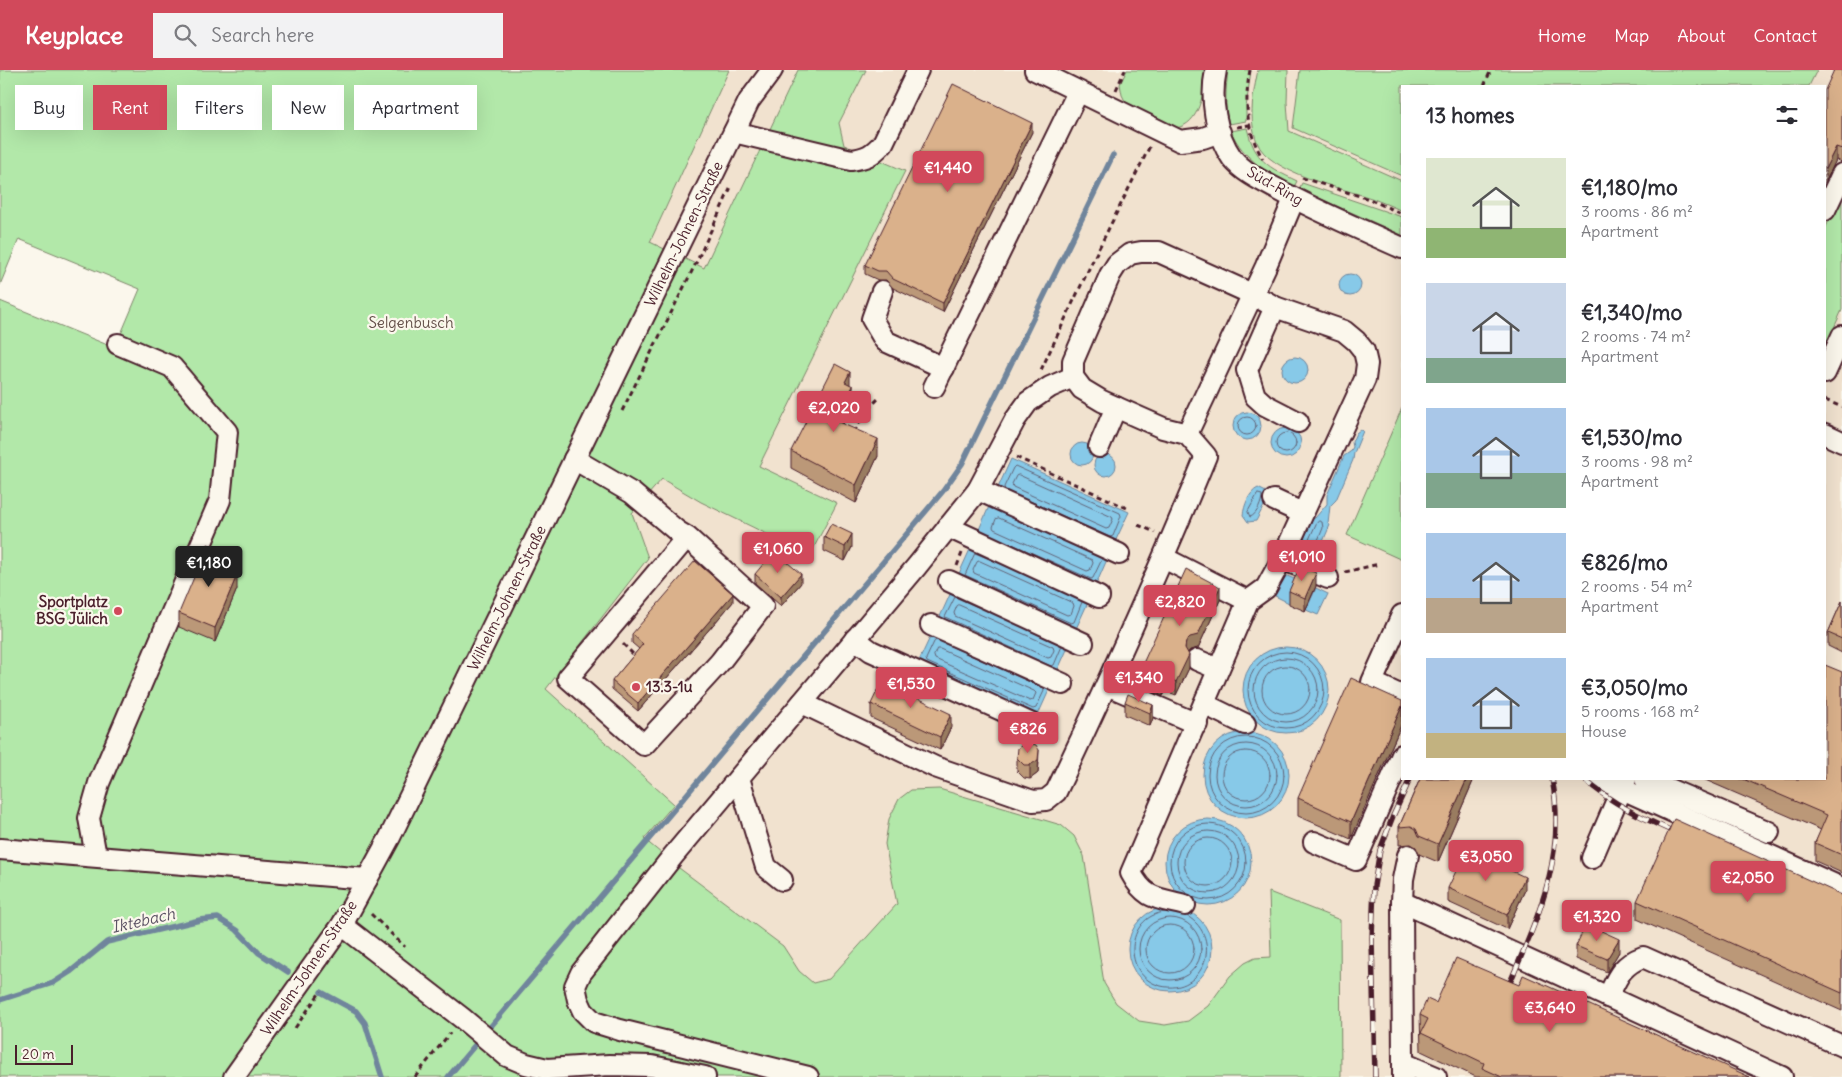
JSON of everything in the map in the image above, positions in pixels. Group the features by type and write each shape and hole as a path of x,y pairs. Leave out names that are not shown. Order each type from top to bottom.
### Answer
{"street":[{"name":"Wilhelm-Johnen-Straße","path":"749,101 757,70"},
{"name":"Wilhelm-Johnen-Straße","path":"234,1077 342,924 390,837 749,101 772,70"},
{"path":"734,132 851,160 864,158 875,152 883,143 918,70"},
{"path":"1035,70 1180,141 1203,138 1220,132"},
{"name":"Süd-Ring","path":"1216,70 1216,116 1220,132 1232,158 1249,174 1294,199 1401,248"},
{"path":"934,387 1078,92"},
{"path":"1826,207 1836,173"},
{"path":"1187,434 1294,199"},
{"path":"802,703 935,767 1033,801 1046,800 1056,792 1107,685 1164,558 1206,456 1187,434 1162,428 1116,407 1082,389 1073,377 1073,361 1110,275 1117,264 1130,254 1159,252 1252,294 1275,307 1344,331 1356,340 1364,351 1368,364 1365,378 1282,559 1266,588 1248,601 1196,724 1153,842 1131,873 1138,887 1150,896 1185,905"},
{"path":"882,291 872,319 885,341 944,368"},
{"path":"1275,307 1247,370 1255,396 1264,405 1298,422"},
{"path":"1826,371 1842,336"},
{"path":"96,856 89,818 99,783 220,500 227,432 172,367 118,344"},
{"path":"808,1077 594,1022 583,1011 575,986 581,973 673,856 978,490 1014,420 1028,402 1050,387 1073,377"},
{"path":"1099,447 1116,407"},
{"path":"574,459 632,493 688,537 763,606 720,662 644,745 568,678 688,537"},
{"path":"978,490 1119,554"},
{"path":"1274,500 1302,513"},
{"path":"948,527 1099,597"},
{"path":"1164,558 1248,601"},
{"path":"1282,559 1328,578"},
{"path":"949,581 1083,643"},
{"path":"1401,617 1372,682 1401,696"},
{"path":"930,625 1063,684"},
{"path":"855,639 872,651 1032,724"},
{"path":"1197,660 1218,669"},
{"path":"1107,685 1196,724"},
{"path":"1204,704 1245,724"},
{"path":"1314,842 1356,860 1401,757"},
{"path":"739,778 766,867 782,880"},
{"path":"1606,780 1624,783 1842,888"},
{"path":"1647,780 1769,832"},
{"path":"1592,858 1624,783"},
{"path":"0,849 367,879"},
{"path":"1408,855 1402,902 1403,1070 1436,1077"},
{"path":"1402,902 1782,1077"},
{"path":"342,924 502,1052 526,1064 547,1069 609,1065 652,1066 705,1077"},
{"path":"1608,998 1620,971 1632,961 1643,957 1842,1046"}],"path":[{"path":"1250,70 1247,120 1254,144 1263,159 1271,163"},
{"path":"1484,85 1491,70"},
{"path":"1295,175 1368,199 1401,214"},
{"path":"846,428 855,432 866,411 879,398"},
{"path":"1826,400 1842,407"},
{"path":"854,402 866,411"},
{"path":"1328,578 1379,564"},
{"path":"618,620 633,633 622,645 636,657"},
{"path":"658,675 686,699"}],"shaded area":[{"path":"729,70 798,70 704,268 650,242"},
{"path":"866,70 1842,70 1842,1077 747,1077 521,1010 551,599 662,478 701,502 810,555 837,503 759,466 904,171 844,145 839,123"}],"green space":[{"name":"Selgenbusch","path":"0,70 729,70 650,242 704,268 798,70 866,70 839,123 844,145 905,171 759,466 837,503 810,555 701,502 662,479 632,513 648,558 546,689 674,804 644,839 679,868 783,946 799,971 813,983 829,979 897,904 885,844 889,819 899,799 911,790 939,789 1061,825 1074,836 1084,856 1104,983 1116,1003 1139,1021 1165,1025 1188,1021 1208,1006 1230,976 1245,963 1255,958 1271,957 1269,892 1340,920 1341,1077 0,1077 0,301 115,348 140,289 19,239 0,285"},
{"path":"1127,70 1207,70 1199,106 1190,121 1184,126 1175,128 1127,105 1122,95 1120,84"},
{"path":"1228,70 1251,70 1246,121 1229,124 1226,104"},
{"path":"1258,70 1288,70 1287,102 1289,131 1401,181 1401,211 1371,198 1307,178 1275,162 1264,153 1257,142 1252,115"},
{"path":"1300,70 1817,70 1810,85 1401,85 1401,176 1293,128"},
{"path":"1247,128 1250,139 1259,156 1271,167 1297,181 1294,187 1266,171 1242,150 1231,131"},
{"path":"1302,183 1401,217 1401,235 1299,189"},
{"path":"1842,192 1842,310 1826,346 1826,227"},
{"path":"1401,410 1401,560 1347,535"}],"water":[{"path":"1350,274 1358,277 1361,285 1358,293 1350,296 1342,293 1339,285 1342,277"},
{"path":"1295,357 1304,361 1308,370 1304,379 1295,383 1286,379 1282,370 1286,361"},
{"path":"1247,412 1257,416 1261,426 1257,436 1247,440 1237,436 1233,426 1237,416"},
{"path":"1286,428 1296,433 1301,443 1296,453 1286,458 1276,453 1271,443 1276,433"},
{"path":"1360,430 1363,431 1353,460 1336,500 1330,506 1328,524 1330,525 1316,558 1299,551 1313,518 1327,504 1327,495 1344,456 1350,452 1356,433"},
{"path":"1082,443 1092,450 1093,454 1086,464 1082,465 1072,458 1071,454 1078,444"},
{"path":"1105,454 1115,461 1116,465 1109,475 1105,476 1095,469 1094,465 1101,455"},
{"path":"1011,459 1129,512 1114,544 996,492"},
{"path":"1258,488 1266,492 1267,500 1256,521 1248,522 1243,515 1244,508 1250,496"},
{"path":"991,502 1109,555 1095,587 977,534"},
{"path":"972,545 1090,598 1075,631 957,578"},
{"path":"1285,575 1299,581 1289,603 1275,596"},
{"path":"1316,588 1328,594 1318,615 1306,610"},
{"path":"952,590 1070,643 1056,674 938,621"},
{"path":"932,633 1051,686 1037,717 918,663"},
{"path":"1286,647 1302,650 1310,654 1322,666 1326,674 1329,690 1326,706 1322,714 1310,726 1302,730 1286,733 1270,730 1262,726 1250,714 1246,706 1243,690 1246,674 1250,666 1262,654 1270,650"},
{"path":"1246,732 1262,736 1276,745 1285,759 1289,775 1285,791 1276,805 1262,814 1246,818 1230,814 1216,805 1207,791 1203,775 1207,759 1216,745 1230,736"},
{"path":"1208,819 1224,823 1238,832 1247,846 1251,862 1247,878 1238,892 1224,901 1208,905 1192,901 1178,892 1169,878 1165,862 1169,846 1178,832 1192,823"},
{"path":"1170,907 1186,910 1200,919 1209,933 1212,949 1209,965 1200,979 1186,988 1170,991 1154,988 1140,979 1131,965 1128,949 1131,933 1140,919 1154,910"}],"building":[{"path":"1834,70 1842,70 1842,149 1836,147 1826,167 1826,88"},
{"path":"953,84 1032,123 943,303 893,279 886,271 878,271 865,265"},
{"path":"835,364 850,372 845,382 853,386 836,421 878,439 856,485 791,451"},
{"path":"831,524 852,534 845,547 824,537"},
{"path":"208,544 231,553 224,570 237,575 215,628 179,613"},
{"path":"774,551 801,574 781,597 755,574"},
{"path":"695,561 733,594 638,703 612,681 643,644 632,634"},
{"path":"1300,566 1316,573 1305,598 1289,591"},
{"path":"1186,569 1220,587 1198,635 1190,637 1186,641 1185,648 1189,655 1176,682 1166,677 1163,683 1139,672"},
{"path":"1842,601 1842,639 1828,633"},
{"path":"1826,665 1842,672 1842,855 1815,843 1827,815 1745,780 1826,780"},
{"path":"1351,678 1401,701 1401,708 1351,822 1298,798"},
{"path":"882,681 951,714 940,737 871,704"},
{"path":"1128,694 1153,705 1150,713 1125,702"},
{"path":"1027,742 1036,745 1039,750 1038,760 1030,765 1024,765 1017,758 1018,748"},
{"path":"1420,780 1467,780 1438,844 1419,836 1416,829 1411,826 1399,827"},
{"path":"1674,819 1842,895 1842,993 1637,901"},
{"path":"1466,850 1525,877 1507,915 1448,888"},
{"path":"1586,924 1619,939 1607,959 1576,946"},
{"path":"1456,958 1519,985 1523,975 1750,1077 1502,1077 1482,1068 1484,1063 1421,1033 1428,1019 1420,1015 1427,999 1436,1003"}],"waterway":[{"path":"448,1077 943,491 962,464 1113,155"},
{"name":"Iktebach","path":"0,1000 53,983 70,972 107,942 200,920 218,918 237,930 259,953 288,972"},
{"name":"Iktebach","path":"321,992 356,1011 365,1023 382,1077"}],"railway":[{"path":"1375,1077 1372,938 1374,886 1380,850 1410,780"},
{"path":"1505,994 1537,916 1546,890 1552,863 1556,836 1556,808 1552,780"},
{"path":"1585,780 1618,804 1681,835"}],"place":[{"name":"Sportplatz BSG Jülich","path":"118,611"},
{"name":"13.3-1u","path":"636,687"}]}
